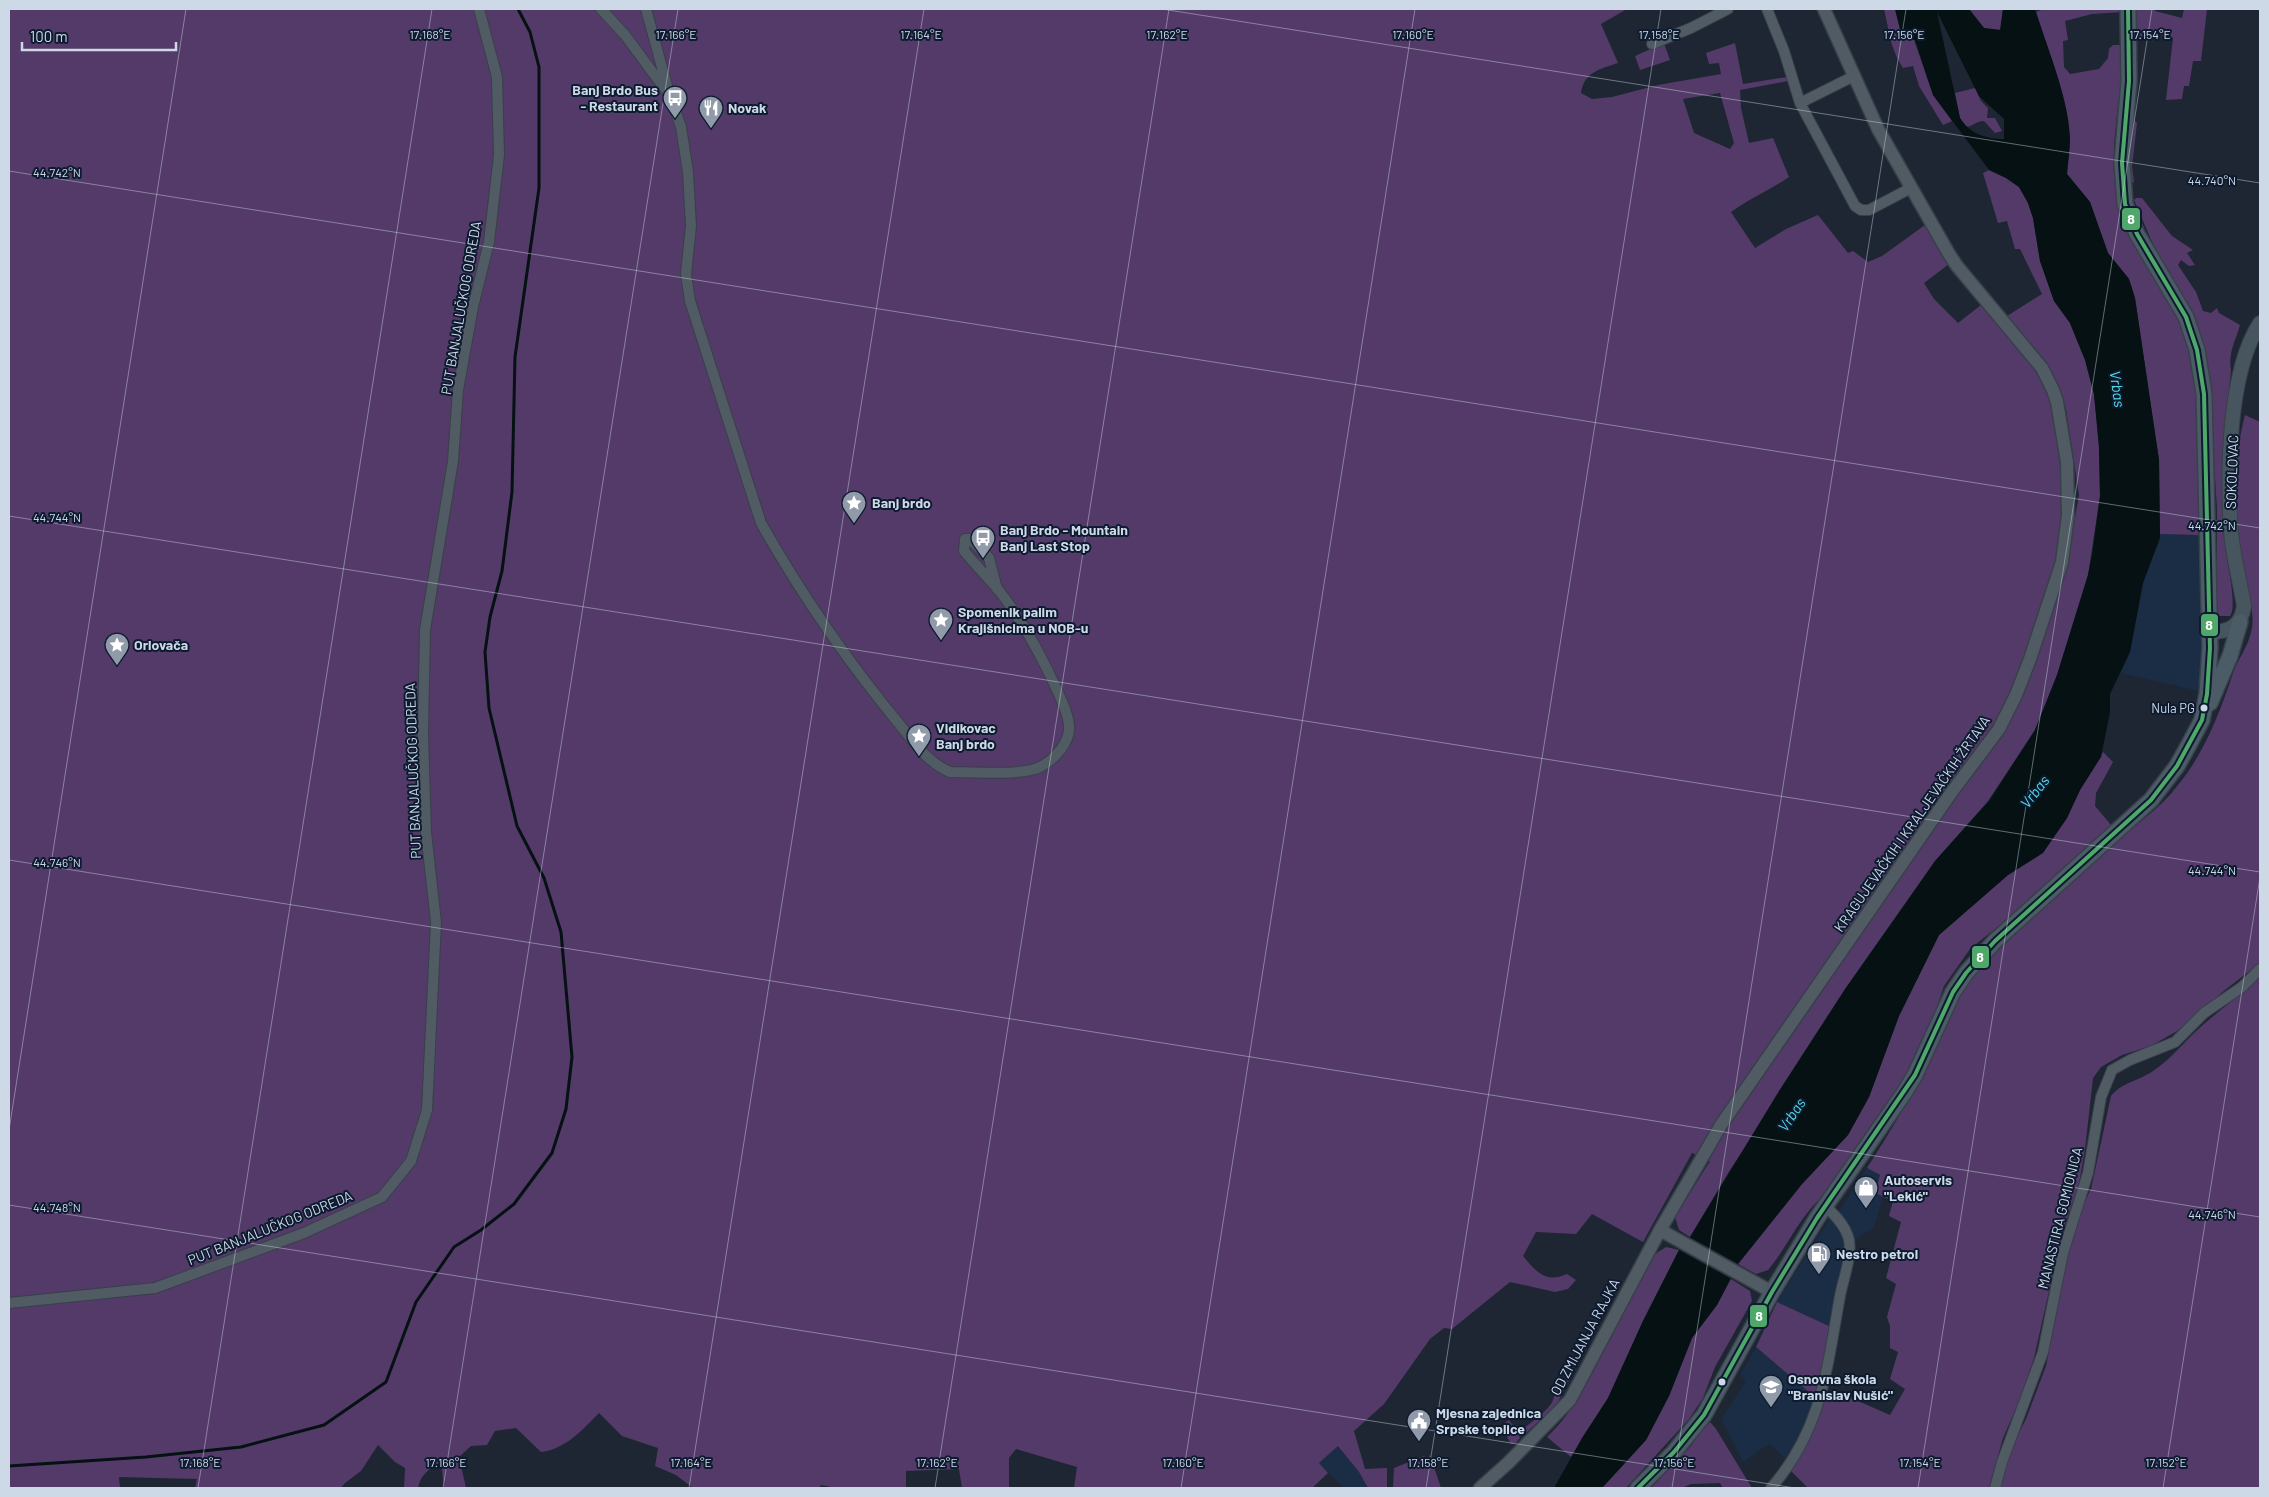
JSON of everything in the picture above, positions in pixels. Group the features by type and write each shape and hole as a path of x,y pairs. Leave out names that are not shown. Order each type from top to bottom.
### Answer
{"main road":[{"path":"2128,9 2129,72 2122,163 2123,194 2132,225 2182,309 2194,340 2200,364 2205,404 2210,632 2207,694 2202,720"},
{"name":"SOKOLOVAC","path":"2240,622 2244,606 2231,531 2230,463 2235,408 2242,368 2247,347 2260,323"},
{"path":"2210,632 2223,631 2240,622"},
{"path":"1638,1488 1674,1452 1704,1415 1772,1292 1825,1206 1915,1075 1953,992 1966,973 1995,941 2150,800 2177,766 2202,720 2230,656 2240,622"}],"street":[{"name":"PUT BANJALUČKOG ODREDA","path":"9,1303 155,1288 304,1233 382,1197 411,1161 427,1110 436,922 426,832 423,734 424,630 453,461 458,390 473,307 489,242 499,155 496,77 479,9"},
{"path":"601,9 625,35 669,93"},
{"path":"646,9 669,93 681,127 688,172 691,226 686,274 690,301 761,523 780,555 868,686 923,752 941,768 950,772 1013,772 1040,768 1054,756 1068,736 1069,726 1065,709 1051,677 1017,616 997,589"},
{"path":"1652,44 1691,28 1728,9"},
{"path":"1767,9 1784,51 1800,103 1852,201 1858,208 1867,211 1872,210 1911,188"},
{"name":"KRAGUJEVAČKIH I KRALJEVAČKIH ŽRTAVA","path":"1660,1230 1721,1125 1945,801 1999,729 2016,695 2030,659 2062,562 2069,489 2067,462 2053,390 2042,368 1956,266 1878,129 1824,9"},
{"path":"1800,103 1854,76"},
{"name":"MANASTIRA GOMIONICA","path":"1995,1488 2002,1462 2043,1352 2063,1254 2088,1173 2101,1097 2112,1070 2130,1060 2175,1042 2204,1013 2242,987 2260,969"},
{"path":"1771,1488 1779,1479 1806,1435 1826,1380 1849,1242 1837,1217 1825,1206"},
{"path":"1660,1230 1772,1292"},
{"name":"OD ZMIJANJA RAJKA","path":"1480,1488 1508,1464 1570,1400 1660,1230"}],"shaded area":[{"path":"9,9 1627,9 1601,24 1618,63 1594,72 1586,80 1581,93 1592,99 1612,97 1658,85 1721,74 1719,63 1709,64 1706,53 1735,43 1743,84 1787,77 1788,81 1740,90 1741,108 1749,143 1773,138 1789,177 1731,212 1755,248 1786,229 1818,215 1848,253 1853,251 1868,262 1882,256 1925,225 1949,264 1924,283 1934,299 1958,323 1981,305 2023,352 2047,392 2055,420 2068,559 2079,495 2066,409 2059,387 2046,362 2007,316 2042,294 2020,249 2015,249 2007,221 1998,223 1983,173 1989,170 2019,187 2028,203 2033,218 2040,261 2054,301 2070,323 2085,360 2094,394 2099,447 2100,496 2088,575 2057,675 2035,730 1988,801 1935,861 1730,1170 1690,1237 1679,1230 1675,1217 1710,1161 1692,1153 1643,1242 1592,1214 1576,1234 1536,1232 1523,1256 1532,1267 1547,1277 1553,1278 1567,1274 1576,1280 1568,1289 1555,1292 1510,1282 1452,1329 1444,1328 1430,1339 1384,1404 1354,1431 1365,1469 1387,1468 1387,1488 1368,1488 1359,1472 1338,1446 1319,1463 1328,1473 1312,1488 1074,1488 1077,1467 1016,1449 1009,1458 1009,1488 962,1488 959,1469 906,1471 906,1488 836,1488 821,1485 819,1488 693,1488 676,1475 655,1466 658,1448 622,1436 599,1413 566,1443 541,1452 516,1428 495,1431 487,1445 471,1446 459,1457 466,1488 444,1488 441,1462 426,1472 418,1488 404,1488 405,1468 395,1462 378,1445 361,1471 341,1488 195,1488 197,1479 119,1477 120,1488 9,1488","holes":["1720,93 1734,143 1730,149 1694,133 1683,99"]},
{"path":"1884,9 1895,9 1902,37 1914,40 1933,95 1952,121 1943,125 1919,86 1913,66 1903,68 1898,60 1892,46"},
{"path":"1969,9 2003,9 2001,30 1984,28"},
{"path":"2044,9 2123,9 2123,12 2092,14 2065,21 2068,40 2063,41 2064,67 2070,74 2099,69 2108,58 2109,49 2113,45 2124,45 2115,137 2114,174 2116,192 2125,217 2176,311 2188,347 2194,373 2199,427 2198,535 2160,534 2159,460 2135,298 2129,279 2108,253 2090,202 2067,174 2070,138 2065,107 2036,12"},
{"path":"2133,9 2155,9 2155,11 2182,18 2184,9 2207,9 2201,61 2193,61 2189,86 2184,86 2182,99 2166,100 2173,38 2145,30 2142,39 2134,38"},
{"path":"1664,43 1670,60 1640,70 1635,56"},
{"path":"1975,88 1981,101 1988,108 1987,118 1995,118 2002,131 1995,133 1984,121 1966,127 1960,118 1955,93"},
{"path":"2131,117 2137,123 2132,166 2134,182 2131,183 2129,162"},
{"path":"2142,198 2172,236 2193,250 2187,253 2195,265 2189,266 2181,260 2178,265 2196,292 2203,311 2211,313 2217,308 2219,313 2240,325 2230,359 2231,371 2222,479 2223,522 2233,603 2230,616 2219,616 2217,612 2217,508 2207,358 2195,320 2180,290 2159,258 2134,200"},
{"path":"2245,415 2260,422 2260,963 2177,1031 2151,1046 2122,1055 2101,1067 2093,1078 2079,1184 2062,1233 2034,1358 2021,1397 2003,1438 1989,1488 1808,1488 1790,1470 1816,1424 1827,1391 1851,1398 1890,1415 1905,1389 1890,1379 1898,1352 1890,1348 1890,1326 1887,1317 1896,1284 1886,1278 1901,1222 1889,1216 1893,1201 1875,1193 1880,1175 1867,1168 1898,1119 1918,1081 1955,998 1978,967 1999,947 2171,794 2188,772 2204,745 2217,717 2235,668 2248,643 2252,616 2243,574 2236,510 2236,471"},
{"path":"2160,534 2198,535 2202,666 2198,691 2121,673 2130,652 2143,583"},
{"path":"2103,752 2113,762 2096,793 2095,806 2112,826 2037,895 1970,949 1944,986 1931,1024 1908,1077 1827,1193 1802,1220 1768,1270 1756,1274 1738,1264 1802,1184 1848,1135 1869,1097 1899,1016 1939,935 2008,875 2043,852 2067,818 2080,790"},
{"path":"2260,977 2260,1488 1998,1488 2006,1458 2026,1419 2046,1366 2069,1244 2079,1212 2091,1189 2111,1096 2121,1087 2147,1075 2160,1066 2197,1030"},
{"path":"1867,1168 1880,1175 1875,1193 1883,1196 1874,1227 1854,1241 1838,1214"},
{"path":"1830,1218 1846,1245 1831,1327 1777,1302"},
{"path":"1666,1247 1679,1250 1643,1321 1608,1398 1571,1457 1547,1437 1577,1400 1613,1328 1655,1254"},
{"path":"1731,1279 1750,1291 1752,1301 1715,1367 1703,1398 1689,1419 1626,1488 1602,1488 1646,1440 1669,1396 1692,1338 1717,1305"},
{"path":"1777,1302 1831,1327 1817,1399 1756,1347"},
{"name":"Osnovna škola \"Branislav Nušić\"","path":"1756,1347 1817,1399 1788,1460 1769,1444 1743,1462 1721,1419 1746,1381 1740,1375"},
{"path":"1572,1374 1557,1404 1526,1433 1524,1431 1516,1443 1511,1444 1507,1437 1511,1432 1505,1423 1509,1420 1514,1427 1522,1430 1549,1406 1554,1396 1553,1389"},
{"path":"1707,1423 1711,1423 1716,1429 1752,1488 1723,1488 1720,1483 1691,1484 1682,1488 1651,1488 1691,1446"},
{"path":"1338,1446 1359,1472 1368,1488 1344,1488 1319,1463"},
{"path":"1430,1455 1441,1488 1393,1488 1394,1468 1424,1456 1426,1460"}],"water":[{"name":"Vrbas","path":"1895,9 1969,9 1984,28 2000,30 2003,9 2035,9 2057,73 2066,107 2070,139 2067,174 2090,202 2108,253 2129,279 2135,298 2159,460 2160,538 2143,583 2130,652 2110,694 2110,712 2101,757 2080,790 2067,818 2043,853 2008,875 1939,935 1899,1016 1869,1097 1848,1135 1802,1184 1738,1264 1717,1305 1692,1338 1669,1396 1646,1440 1602,1488 1554,1488 1582,1438 1608,1398 1643,1321 1679,1250 1690,1237 1779,1091 1845,989 1935,861 1989,801 2035,730 2057,675 2088,575 2100,496 2099,447 2094,394 2085,360 2070,323 2054,301 2040,261 2033,218 2028,203 2019,187 1989,170 1933,95 1915,40 1902,37","holes":["1937,12 1979,96 2004,119 2004,139 1991,138 1974,132 1960,118"]}],"pier":[{"path":"1688,1236 1740,1265 1733,1280 1677,1249"}],"waterway":[{"path":"9,1466 146,1457 241,1447 324,1425 386,1382 416,1302 454,1247 481,1230 514,1204 552,1153 566,1109 572,1057 561,932 544,878 517,826 489,708 485,652 490,617 502,571 512,492 515,357 539,188 539,67 530,32 518,9"}],"transit line":[{"name":"8","path":"1638,1488 1674,1452 1704,1415 1772,1292 1817,1218 1915,1075 1953,992 1966,973 1995,941 2151,800 2177,766 2202,720 2207,694 2210,648 2204,394 2197,350 2186,317 2137,234 2125,204 2122,163 2129,81 2128,9"}],"place":[{"name":"Banj Brdo Bus - Restaurant","path":"675,119"},
{"name":"Novak","path":"711,129"},
{"name":"Banj brdo","path":"854,524"},
{"name":"Banj Brdo - Mountain Banj Last Stop","path":"983,559"},
{"name":"Spomenik palim Krajišnicima u NOB-u","path":"941,641"},
{"name":"Orlovača","path":"117,666"},
{"name":"Nula PG","path":"2204,708"},
{"name":"Vidikovac Banj brdo","path":"919,757"},
{"name":"Autoservis \"Lekić\"","path":"1866,1209"},
{"name":"Nestro petrol","path":"1819,1275"},
{"name":"Osnovna škola \"Branislav Nušić\"","path":"1771,1408"},
{"name":"Mjesna zajednica Srpske toplice","path":"1419,1442"}]}
